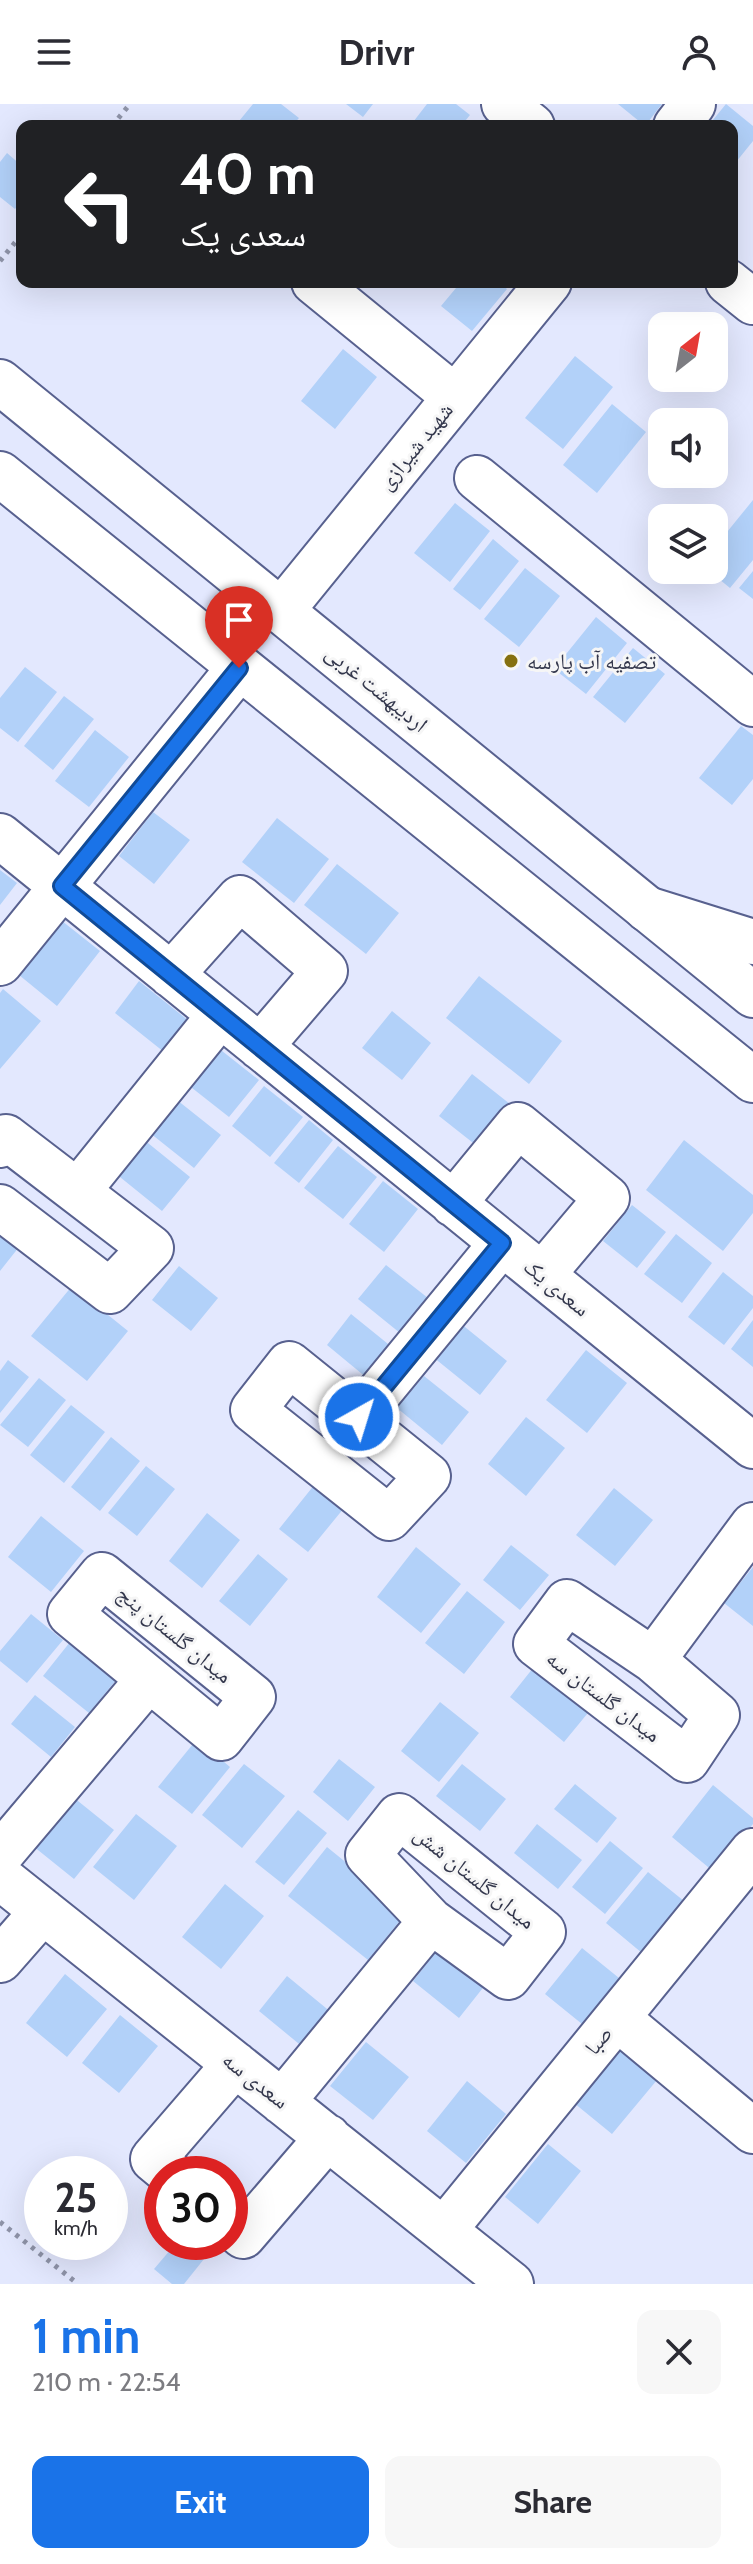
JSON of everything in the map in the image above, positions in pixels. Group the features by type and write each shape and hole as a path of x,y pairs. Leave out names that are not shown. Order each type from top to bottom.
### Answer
{"street":[{"path":"504,104 524,120"},
{"path":"681,120 693,104"},
{"path":"321,288 455,397"},
{"name":"شهید شیرازی","path":"282,610 544,288"},
{"path":"736,288 753,302"},
{"name":"اردیبهشت غربی","path":"0,382 753,995"},
{"path":"0,474 753,1080"},
{"path":"477,478 753,704"},
{"path":"0,963 239,668"},
{"name":"سعدی یک","path":"0,836 751,1442"},
{"path":"171,975 240,898 325,971 260,1047"},
{"path":"647,909 753,942"},
{"path":"78,1191 220,1015"},
{"path":"453,1204 518,1125 607,1198 542,1275"},
{"path":"0,1145 6,1137 151,1248 110,1291 0,1207"},
{"path":"359,1417 502,1243"},
{"path":"653,1660 753,1525"},
{"path":"0,1855 148,1680"},
{"name":"صبا","path":"444,2230 753,1851"},
{"name":"سعدی سه","path":"0,1877 511,2284"},
{"path":"0,1960 43,1911"},
{"path":"282,2102 431,1921"},
{"path":"617,2018 753,2131"},
{"path":"156,2156 235,2064"},
{"path":"248,2230 328,2137"}],"path":[{"path":"117,120 130,104"},
{"path":"0,261 16,241"},
{"path":"0,2222 78,2284"}],"building":[{"path":"253,104 281,104 299,118 297,120 240,120"},
{"path":"346,104 373,104 363,117"},
{"path":"427,104 456,104 470,115 466,120 415,120"},
{"path":"618,104 662,104 650,120 638,120"},
{"path":"726,104 753,126 753,141 738,160 738,120 713,120"},
{"path":"7,153 16,161 15,209 0,197 0,162"},
{"path":"456,288 507,289 472,331 441,306"},
{"path":"343,349 377,377 335,429 301,401"},
{"path":"575,356 613,387 563,449 525,418"},
{"path":"612,404 646,432 597,493 563,465"},
{"path":"753,500 753,560 730,588 725,584 728,584 728,531"},
{"path":"455,503 490,531 450,582 414,553"},
{"path":"493,539 519,561 480,610 453,589"},
{"path":"525,568 560,596 519,647 484,619"},
{"path":"753,571 753,599 739,588"},
{"path":"596,617 627,643 586,694 554,669"},
{"path":"633,648 665,674 625,723 593,697"},
{"path":"25,667 57,692 18,742 0,728 0,698"},
{"path":"64,696 94,719 53,770 24,746"},
{"path":"741,726 753,735 753,779 732,805 699,778"},
{"path":"95,730 129,757 89,807 55,781"},
{"path":"153,812 190,840 154,884 119,856"},
{"path":"277,818 329,859 294,903 242,862"},
{"path":"337,864 399,913 366,954 304,905"},
{"path":"0,870 17,883 0,905"},
{"path":"62,921 100,951 57,1006 19,975"},
{"path":"479,976 562,1041 529,1084 446,1018"},
{"path":"139,981 189,1021 164,1052 115,1013"},
{"path":"3,989 41,1021 0,1069 0,993"},
{"path":"392,1011 431,1043 402,1080 362,1048"},
{"path":"217,1047 259,1080 229,1117 187,1084"},
{"path":"472,1074 510,1104 477,1146 439,1116"},
{"path":"264,1086 303,1117 270,1157 232,1126"},
{"path":"177,1100 221,1135 194,1168 150,1133"},
{"path":"309,1120 333,1140 299,1183 274,1163"},
{"path":"143,1139 190,1177 162,1211 115,1173"},
{"path":"684,1140 753,1195 753,1213 723,1251 646,1190"},
{"path":"338,1146 377,1177 343,1219 304,1188"},
{"path":"383,1181 418,1209 384,1252 349,1224"},
{"path":"632,1205 666,1232 637,1268 603,1241"},
{"path":"0,1231 19,1247 0,1271"},
{"path":"676,1234 712,1263 682,1303 644,1274"},
{"path":"386,1265 428,1298 400,1333 358,1299"},
{"path":"179,1266 218,1298 191,1331 152,1300"},
{"path":"723,1272 753,1296 753,1308 724,1345 688,1317"},
{"path":"72,1286 128,1331 87,1381 31,1336"},
{"path":"351,1314 398,1352 373,1383 327,1345"},
{"path":"753,1320 753,1367 731,1349"},
{"path":"460,1323 507,1361 480,1395 433,1357"},
{"path":"586,1350 627,1383 587,1433 546,1400"},
{"path":"8,1360 29,1377 0,1413 0,1371"},
{"path":"424,1376 469,1412 442,1445 397,1408"},
{"path":"39,1378 66,1400 28,1447 0,1425"},
{"path":"71,1405 105,1432 64,1483 30,1455"},
{"path":"526,1417 565,1448 526,1496 488,1464"},
{"path":"111,1437 140,1461 100,1511 71,1487"},
{"path":"146,1466 175,1489 137,1536 108,1513"},
{"path":"315,1484 344,1508 308,1552 279,1529"},
{"path":"614,1488 653,1520 615,1566 576,1535"},
{"path":"207,1513 240,1540 202,1588 169,1561"},
{"path":"41,1516 84,1551 51,1592 8,1557"},
{"path":"511,1545 549,1575 520,1610 483,1580"},
{"path":"416,1547 461,1584 421,1633 377,1597"},
{"path":"258,1554 288,1579 250,1626 219,1601"},
{"path":"753,1567 753,1626 724,1603"},
{"path":"467,1591 505,1622 464,1674 425,1643"},
{"path":"31,1614 63,1640 27,1683 0,1661 0,1651"},
{"path":"70,1642 117,1679 89,1713 43,1676"},
{"path":"537,1663 592,1708 564,1742 510,1697"},
{"path":"35,1695 75,1727 51,1757 11,1724"},
{"path":"440,1702 479,1733 439,1782 401,1751"},
{"path":"197,1739 230,1767 192,1814 158,1787"},
{"path":"339,1759 375,1787 348,1821 313,1792"},
{"path":"244,1764 285,1796 242,1848 202,1815"},
{"path":"462,1764 506,1799 480,1831 436,1796"},
{"path":"575,1784 617,1818 597,1843 554,1809"},
{"path":"713,1785 753,1818 753,1824 714,1872 672,1837"},
{"path":"73,1797 114,1830 74,1879 33,1846"},
{"path":"298,1810 327,1833 284,1885 255,1862"},
{"path":"136,1814 177,1846 134,1900 93,1867"},
{"path":"537,1824 582,1860 558,1889 514,1853"},
{"path":"610,1841 643,1868 605,1914 572,1887"},
{"path":"327,1847 407,1912 368,1960 288,1896"},
{"path":"648,1872 684,1901 642,1953 606,1923"},
{"path":"225,1884 264,1916 221,1969 182,1937"},
{"path":"441,1946 486,1984 459,2018 413,1981"},
{"path":"582,1948 619,1978 582,2024 545,1994"},
{"path":"65,1974 107,2009 67,2057 26,2023"},
{"path":"287,1976 332,2013 304,2048 259,2011"},
{"path":"120,2015 158,2046 119,2093 82,2063"},
{"path":"366,2042 409,2077 373,2120 330,2086"},
{"path":"618,2048 657,2080 612,2134 574,2103"},
{"path":"467,2081 506,2114 466,2163 427,2131"},
{"path":"548,2144 581,2171 538,2224 505,2197"},
{"path":"162,2260 203,2260 184,2284 172,2284 154,2269"}],"place":[{"name":"تصفیه آب پارسه","path":"511,661"}],"route":[{"path":"239,668 62,886 502,1243 359,1417"}]}
